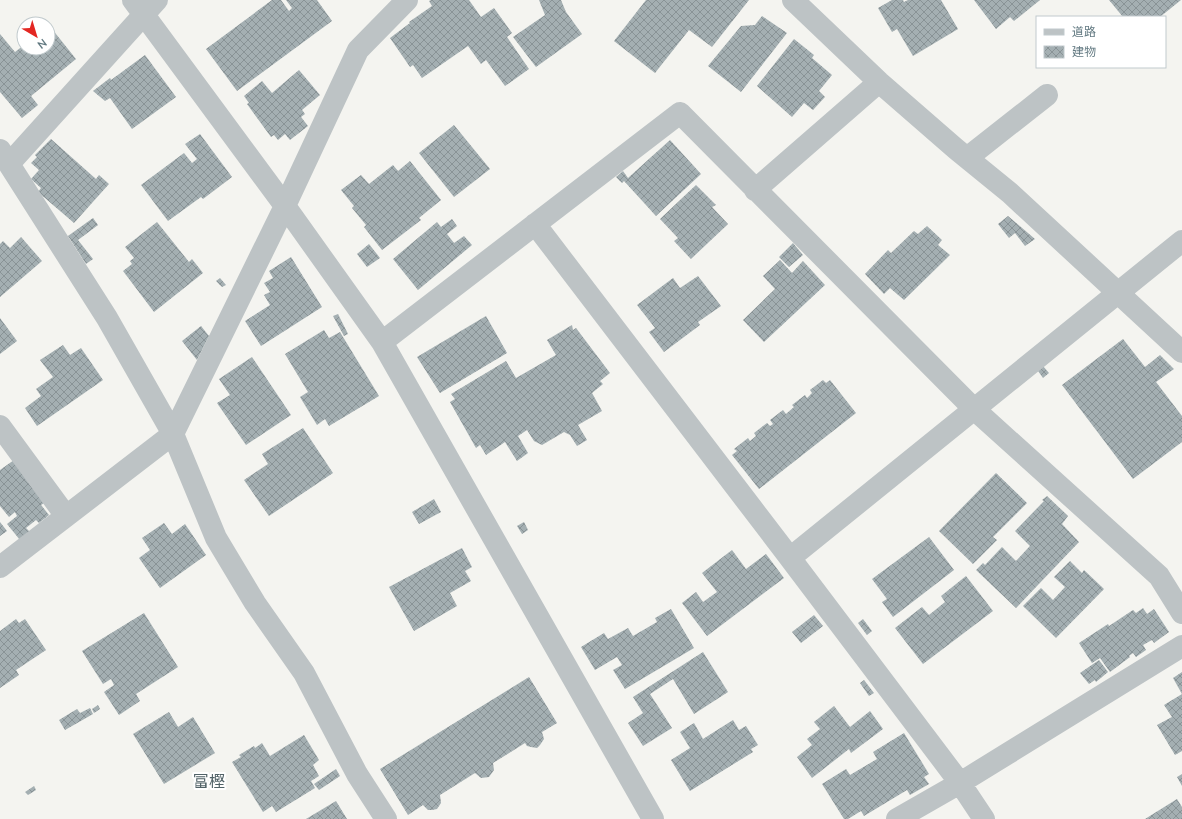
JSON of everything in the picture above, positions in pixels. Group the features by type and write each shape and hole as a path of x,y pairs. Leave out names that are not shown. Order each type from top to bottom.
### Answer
{"street":[{"path":"0,567 173,434 285,206 358,50 407,0"},
{"path":"793,0 879,82 1010,193 1117,294 1182,352"},
{"path":"386,819 357,774 304,673 255,603 216,538 173,434 107,318 5,157 145,5 382,342 653,819"},
{"path":"755,190 879,82"},
{"path":"968,158 1047,95"},
{"path":"382,342 680,113 974,409 1158,576 1182,613"},
{"path":"535,224 960,783 984,819"},
{"path":"790,558 1182,241"},
{"path":"0,426 66,516"},
{"path":"896,819 960,783 1182,646"}],"building":[{"path":"272,0 281,0 289,11 292,8 286,0 317,0 332,21 237,91 206,49"},
{"path":"469,0 481,17 494,8 512,33 507,37 529,69 505,86 486,60 481,64 468,46 422,78 413,65 410,67 390,38 410,23 409,22 432,6 429,1"},
{"path":"539,0 561,0 566,12 582,34 536,67 513,37 545,15"},
{"path":"646,0 749,0 712,47 689,30 655,73 614,41"},
{"path":"892,0 903,0 904,2 908,0 941,0 958,29 913,56 897,29 892,32 878,8"},
{"path":"974,0 1040,0 1014,21 1010,17 996,29"},
{"path":"1109,0 1181,0 1161,16 1122,16"},
{"path":"762,16 787,33 741,92 708,66 741,26 755,25"},
{"path":"0,34 15,52 16,51 16,56 56,56 56,34 76,59 31,96 38,105 22,118 0,92"},
{"path":"794,39 814,55 812,58 832,75 819,91 825,97 813,110 804,103 792,117 757,86"},
{"path":"145,55 176,97 132,129 110,98 105,101 93,91 110,78 111,80"},
{"path":"299,70 320,95 302,110 305,114 301,117 308,126 290,140 285,134 278,140 274,135 271,137 247,104 249,103 244,96 262,81 272,93"},
{"path":"454,125 490,169 454,197 419,153"},
{"path":"200,134 232,177 203,199 201,197 168,221 141,185 184,153 192,163 197,159 185,144"},
{"path":"51,139 96,179 99,175 109,184 74,223 38,192 41,188 31,179 39,170 31,163 37,157 35,155"},
{"path":"670,140 701,174 656,216 624,181 622,183 616,177 623,171 628,178"},
{"path":"410,161 441,200 419,218 421,220 382,250 364,227 366,225 352,208 354,206 341,190 361,175 369,184 393,165 398,171"},
{"path":"696,185 716,205 712,207 728,224 691,259 674,241 678,238 660,219"},
{"path":"1008,216 1035,239 1025,246 1015,233 1009,238 998,224"},
{"path":"93,218 98,225 78,240 93,259 86,264 68,236"},
{"path":"452,219 457,226 447,234 454,243 464,236 472,245 418,290 393,259 437,222 441,227"},
{"path":"157,222 189,262 192,259 203,273 154,312 123,271 132,264 130,261 134,258 125,247"},
{"path":"927,226 942,240 938,245 950,255 904,300 890,288 884,294 865,274 888,250 891,253 914,231 918,234"},
{"path":"21,237 42,261 0,297 0,244 3,241 10,248"},
{"path":"793,243 803,255 789,267 779,257"},
{"path":"369,244 380,258 367,267 357,254"},
{"path":"291,257 322,307 261,346 245,321 270,305 264,295 270,292 264,283 273,278 269,271"},
{"path":"780,260 792,273 803,261 825,285 764,342 743,320 775,289 763,276"},
{"path":"698,276 721,306 698,322 700,325 664,352 649,332 655,328 637,305 673,278 680,288"},
{"path":"220,278 226,285 222,287 216,281"},
{"path":"338,314 348,334 344,336 333,316"},
{"path":"486,316 507,353 440,393 417,357"},
{"path":"0,318 17,341 0,354"},
{"path":"572,325 573,330 576,328 610,373 600,381 603,384 592,393 602,411 578,425 587,440 577,446 570,435 564,432 542,445 534,441 527,430 518,436 528,453 517,461 505,442 486,455 480,445 476,448 450,402 455,399 451,394 506,361 516,378 556,355 547,340"},
{"path":"201,326 209,336 197,360 182,341"},
{"path":"324,330 329,338 340,332 379,396 329,426 325,419 317,425 300,397 308,392 285,354"},
{"path":"1123,339 1145,367 1160,355 1174,369 1156,382 1182,416 1182,442 1133,479 1062,385"},
{"path":"63,345 70,355 81,348 103,380 37,426 25,408 41,396 36,389 53,377 40,360"},
{"path":"252,357 291,415 246,445 217,403 230,395 219,379"},
{"path":"1043,366 1049,373 1043,378 1038,371"},
{"path":"823,380 826,383 830,380 856,413 759,489 732,455 737,451 734,449 748,438 750,441 756,436 754,433 767,423 770,426 773,424 770,420 783,410 786,414 794,407 792,405 805,395 807,398 812,393 810,390"},
{"path":"303,428 333,473 269,516 244,480 268,464 262,454"},
{"path":"14,460 46,502 41,505 49,515 39,523 36,520 26,528 30,532 20,540 7,524 17,516 15,512 9,517 0,506 0,470"},
{"path":"996,473 1027,503 993,537 997,540 973,564 939,531"},
{"path":"1047,496 1068,516 1062,524 1079,542 1016,608 976,570 983,563 985,565 1002,547 1016,561 1030,546 1015,531"},
{"path":"434,499 441,512 419,524 412,512"},
{"path":"0,522 7,531 0,536"},
{"path":"524,522 528,530 522,534 517,526"},
{"path":"164,523 172,534 185,524 206,555 160,588 139,558 150,550 142,538"},
{"path":"929,537 954,570 893,617 882,602 887,599 872,579"},
{"path":"462,548 472,567 465,571 471,581 450,593 457,606 414,631 389,587"},
{"path":"732,550 746,569 766,554 784,578 707,636 682,603 696,592 703,602 717,592 702,573"},
{"path":"1070,561 1082,573 1084,570 1104,589 1056,638 1023,606 1041,588 1053,600 1065,587 1054,577"},
{"path":"966,576 993,611 923,664 895,628 922,607 929,615 945,602 941,596"},
{"path":"1143,608 1147,614 1154,609 1169,632 1154,643 1152,640 1143,645 1146,650 1136,657 1133,653 1110,672 1100,658 1092,663 1079,643 1133,610 1136,613"},
{"path":"671,609 694,648 625,689 613,670 622,665 617,657 595,670 581,647 604,633 608,639 628,628 633,636 657,622 655,618"},
{"path":"144,613 178,667 136,694 140,701 119,715 104,692 114,685 111,679 103,684 82,651"},
{"path":"814,615 823,626 801,643 792,632"},
{"path":"16,619 19,623 25,619 46,650 16,670 19,675 0,688 0,631"},
{"path":"863,619 872,631 867,635 858,623"},
{"path":"703,652 728,692 694,714 673,679 650,694 672,728 643,746 628,723 643,713 633,697"},
{"path":"1099,660 1108,672 1096,682 1095,680 1089,684 1080,673"},
{"path":"1182,672 1182,694 1173,678"},
{"path":"529,677 557,723 542,732 544,739 540,745 537,748 527,746 525,743 493,763 494,770 489,777 481,778 475,773 440,795 441,803 437,809 428,810 423,805 408,815 380,769"},
{"path":"864,680 874,693 869,696 860,683"},
{"path":"1182,694 1182,751 1175,755 1157,725 1172,717 1164,705"},
{"path":"98,705 100,709 94,713 92,709"},
{"path":"834,706 850,727 870,711 883,729 851,753 849,749 812,778 797,757 812,745 807,739 820,729 814,722"},
{"path":"90,708 93,714 65,730 59,720 77,709 80,713"},
{"path":"169,712 178,727 193,717 215,753 164,784 133,734"},
{"path":"733,720 739,730 746,726 758,745 751,749 753,752 690,791 671,760 690,748 680,732 694,723 703,739"},
{"path":"904,733 929,774 924,777 929,784 910,795 907,790 864,816 861,811 848,819 844,819 822,784 846,769 850,775 877,759 873,752"},
{"path":"304,735 319,760 313,765 319,776 311,781 315,788 276,812 272,806 263,812 232,762 241,757 239,755 262,743 270,756"},
{"path":"336,769 340,776 319,790 314,784"},
{"path":"1182,774 1182,786 1177,777"},
{"path":"34,786 36,790 28,795 25,792"},
{"path":"1177,799 1182,807 1182,819 1145,819"},
{"path":"336,801 347,819 306,819"}],"district":[{"name":"富樫","path":"209,781"}]}
